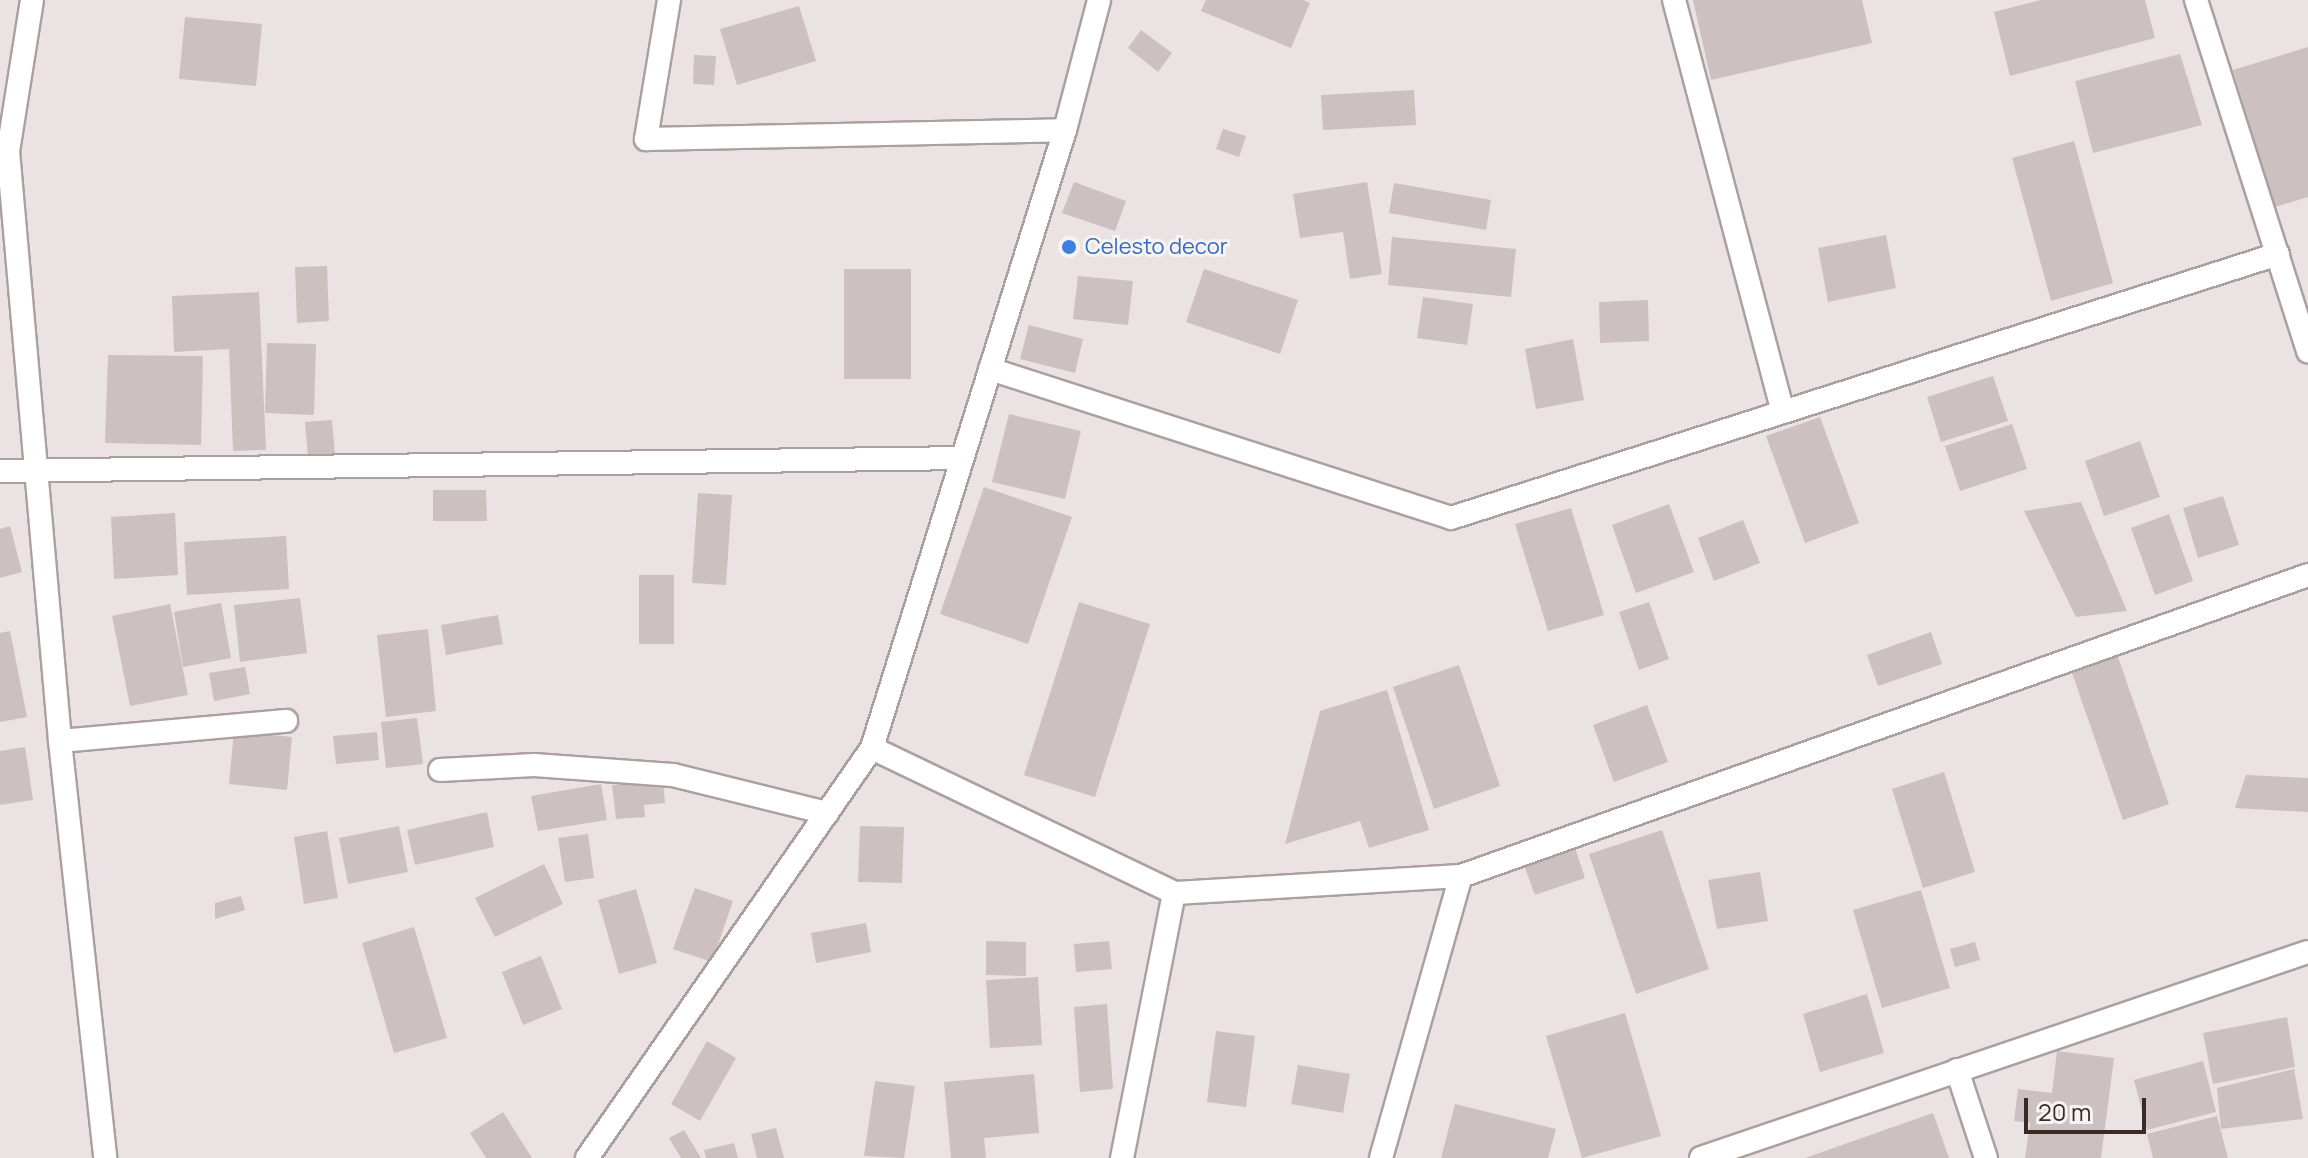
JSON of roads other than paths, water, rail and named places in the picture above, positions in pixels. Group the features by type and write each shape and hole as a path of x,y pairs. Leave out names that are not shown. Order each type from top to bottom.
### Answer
{"street":[{"path":"32,0 4,151 60,741 105,1158"},
{"path":"669,0 646,139 1065,130"},
{"path":"587,1158 872,748 1065,130 1099,0"},
{"path":"1674,0 1783,412"},
{"path":"2196,0 2308,352"},
{"path":"990,369 1451,518 2278,254"},
{"path":"0,471 962,458"},
{"path":"872,748 1174,893 1461,876 2308,575"},
{"path":"60,741 286,721"},
{"path":"440,770 534,765 673,775 827,813"},
{"path":"1381,1158 1461,876"},
{"path":"1122,1158 1174,893"},
{"path":"1701,1158 2308,952"},
{"path":"1957,1070 1986,1158"}],"place":[{"name":"Celesto decor","path":"1069,247"}]}
